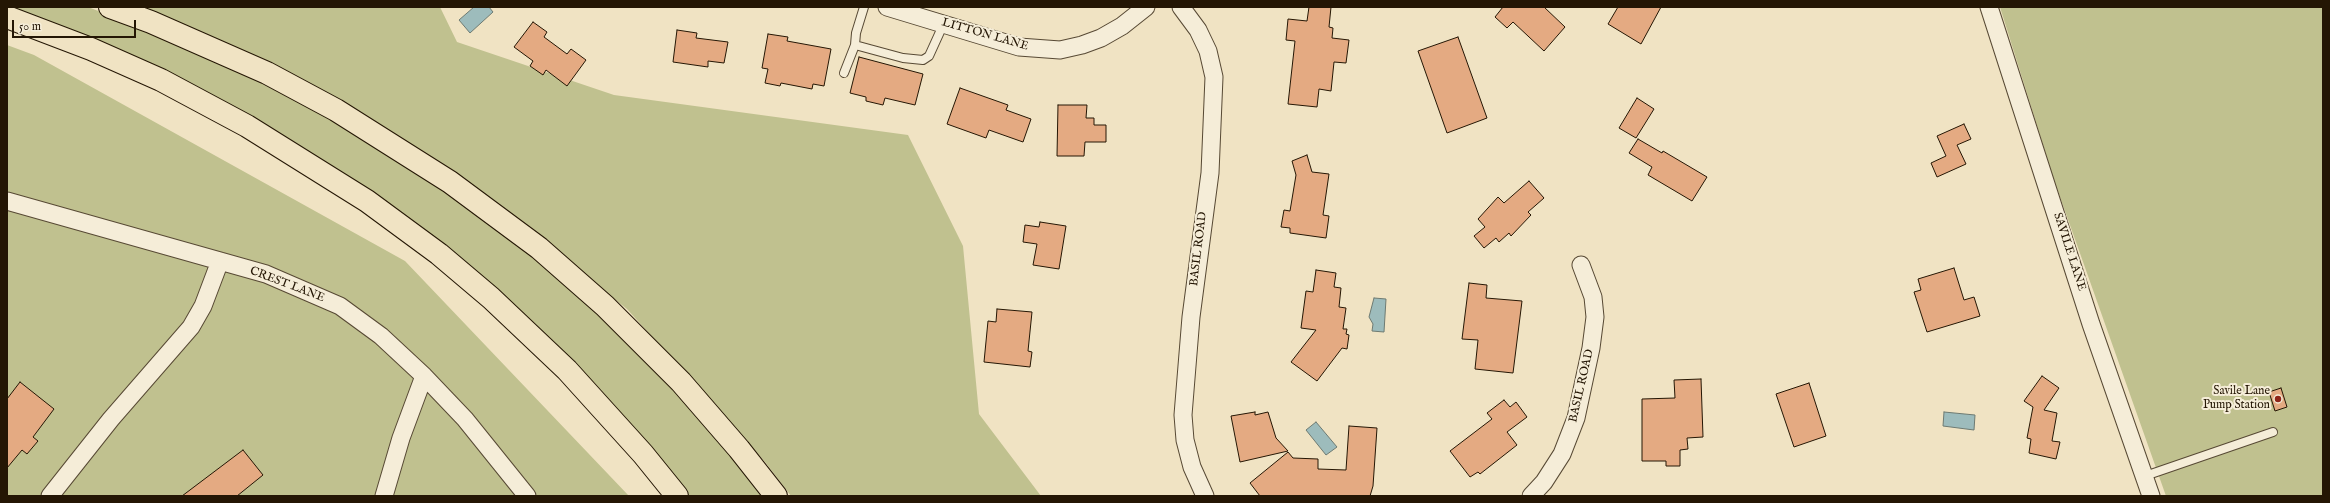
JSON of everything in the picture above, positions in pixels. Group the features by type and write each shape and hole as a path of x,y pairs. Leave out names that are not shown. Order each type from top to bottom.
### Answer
{"highway":[{"path":"110,7 165,28 267,73 336,110 450,182 539,248 605,306 681,382 739,449 776,496"},
{"path":"7,17 91,49 161,80 247,126 367,201 439,254 491,298 540,344 588,392 677,496"}],"street":[{"name":"LITTON LANE","path":"887,7 944,23 1019,47 1060,50 1082,45 1101,38 1122,26 1146,7"},
{"name":"BASIL ROAD","path":"1181,7 1198,30 1208,51 1214,77 1210,173 1191,317 1183,415 1185,440 1192,467 1205,496"},
{"name":"SAVILE LANE","path":"1989,7 2091,324 2151,496"},
{"name":"CREST LANE","path":"7,201 266,274 300,287 340,306 381,336 424,376 465,419 527,496"},
{"path":"50,496 111,419 191,327 203,306 220,261"},
{"name":"BASIL ROAD","path":"1532,496 1544,482 1562,454 1578,410 1591,348 1595,317 1592,297 1581,266"},
{"path":"384,496 401,438 424,376"}],"lane":[{"path":"844,73 855,46 856,33 864,7"},
{"path":"855,46 903,58 923,60 929,56 944,23"},
{"path":"2145,476 2273,432"}],"green space":[{"path":"7,7 88,7 224,60 361,133 442,186 547,268 656,368 765,496 689,496 601,390 490,284 358,183 277,131 170,74"},
{"path":"132,7 440,7 457,42 614,95 908,135 963,246 979,414 1041,496 791,496 765,462 627,309 464,180 287,71"},
{"path":"2000,7 2323,7 2323,496 2166,496 2054,180"},
{"path":"7,45 34,55 405,261 629,496 7,496"}],"water":[{"path":"474,7 489,7 493,12 470,33 459,20"},
{"path":"1374,298 1386,299 1384,332 1372,331 1373,324 1369,317"},
{"path":"1944,412 1975,415 1974,430 1943,426"},
{"path":"1316,422 1337,447 1326,455 1306,430"}],"building":[{"path":"1309,7 1331,7 1329,27 1333,28 1332,38 1349,40 1346,63 1334,62 1331,91 1319,89 1317,107 1288,104 1295,41 1286,40 1288,19 1307,21"},
{"path":"1503,7 1544,7 1565,27 1544,51 1513,22 1507,28 1495,17"},
{"path":"1618,7 1661,7 1641,44 1608,24"},
{"path":"533,22 547,32 544,37 567,54 571,49 586,60 567,86 546,70 543,75 530,66 533,61 514,47"},
{"path":"677,30 697,33 696,38 728,42 724,63 708,61 708,67 673,62"},
{"path":"768,34 788,37 787,41 831,49 824,86 813,84 812,89 781,83 780,86 765,83 768,69 762,68"},
{"path":"1458,37 1487,118 1447,133 1418,51"},
{"path":"859,57 923,74 915,105 885,98 883,105 866,101 866,97 850,93"},
{"path":"960,88 1008,105 1006,110 1031,119 1023,142 989,130 986,138 947,124"},
{"path":"1637,98 1654,109 1636,138 1619,128"},
{"path":"1058,105 1087,105 1086,118 1094,118 1094,125 1106,125 1106,142 1085,142 1084,156 1057,156"},
{"path":"1964,124 1971,139 1957,145 1966,164 1937,177 1931,163 1946,156 1937,136"},
{"path":"1638,139 1662,153 1663,151 1707,177 1692,201 1648,175 1652,167 1629,153"},
{"path":"1307,155 1312,172 1329,174 1323,215 1329,216 1326,238 1290,233 1290,228 1281,227 1284,210 1290,211 1296,175 1292,161"},
{"path":"1529,181 1544,198 1528,212 1531,215 1511,236 1509,233 1499,242 1496,238 1484,248 1474,236 1485,227 1478,219 1498,197 1504,203"},
{"path":"1040,222 1066,226 1059,269 1033,265 1037,244 1023,242 1025,225 1039,227"},
{"path":"1954,268 1964,300 1974,297 1980,316 1927,332 1914,292 1921,290 1918,279"},
{"path":"1316,270 1336,273 1334,287 1341,288 1339,307 1346,308 1343,329 1347,329 1346,334 1349,335 1347,349 1342,348 1317,381 1291,362 1316,330 1301,328 1306,291 1313,292"},
{"path":"1469,283 1487,285 1486,298 1522,301 1513,373 1475,369 1478,340 1462,339"},
{"path":"997,309 1032,312 1028,351 1032,352 1030,367 984,362 988,321 996,322"},
{"path":"2042,376 2059,388 2044,410 2057,413 2052,441 2060,442 2056,459 2029,453 2031,439 2027,438 2033,407 2024,401"},
{"path":"1701,379 1703,437 1687,438 1688,449 1680,450 1680,466 1666,466 1666,461 1642,461 1642,399 1675,398 1674,380"},
{"path":"20,382 54,409 33,437 38,441 27,454 22,450 7,468 7,399"},
{"path":"1809,383 1826,436 1794,447 1776,394"},
{"name":"Savile Lane Pump Station","path":"2281,388 2287,407 2275,411 2269,392"},
{"path":"1504,400 1510,407 1516,402 1527,417 1507,432 1517,445 1480,474 1478,472 1470,477 1450,451 1492,419 1487,413"},
{"path":"1255,412 1255,415 1268,412 1276,438 1288,451 1240,462 1231,416"},
{"path":"1349,426 1377,428 1373,486 1370,496 1260,496 1250,483 1288,452 1293,458 1318,459 1318,469 1346,470"},
{"path":"243,450 263,475 237,496 182,496"}],"place":[{"name":"Savile Lane Pump Station","path":"2278,399"}]}
